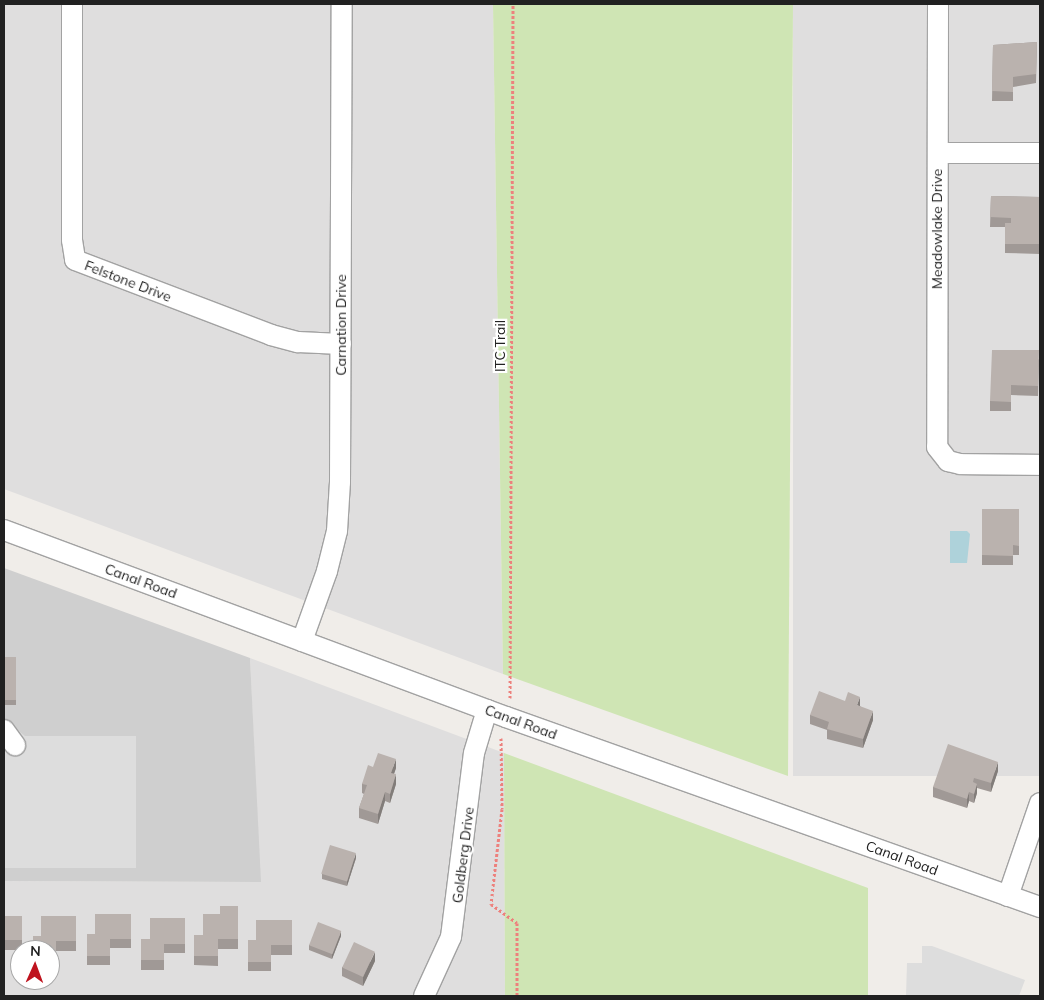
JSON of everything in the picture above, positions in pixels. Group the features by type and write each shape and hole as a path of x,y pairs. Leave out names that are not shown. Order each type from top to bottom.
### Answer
{"street":[{"name":"Felstone Drive","path":"72,4 72,250 76,260 271,336 298,342 341,344"},
{"name":"Carnation Drive","path":"302,641 327,571 336,530 341,344 342,4"},
{"name":"Meadowlake Drive","path":"938,4 936,438 940,454 948,461 960,464 1040,465"},
{"path":"938,153 1040,153"},
{"name":"Canal Road","path":"4,530 488,710 1040,908"},
{"name":"Goldberg Drive","path":"424,996 451,937 474,753 488,710"},
{"path":"1008,896 1040,803"}],"path":[{"name":"ITC Trail","path":"510,701 513,4"},
{"path":"500,740 502,808 491,904 517,923 517,996"}],"shaded area":[{"path":"4,4 493,4 503,674 4,489"},
{"path":"793,4 1040,4 1040,776 793,776"},
{"path":"4,568 250,658 261,882 4,881"},
{"path":"250,658 504,753 505,996 4,996 4,881 260,882"},
{"path":"4,719 25,736 136,736 136,868 4,868"},
{"path":"922,946 932,946 1025,980 1019,996 906,996 907,963 922,963"}],"green space":[{"path":"493,4 793,4 788,776 503,674"},
{"path":"504,753 868,888 868,996 505,996"}],"water":[{"path":"950,531 967,531 970,534 967,563 950,563"}],"building":[{"path":"1037,42 1036,74 1013,77 1013,92 992,91 993,45"},
{"path":"991,196 1040,197 1040,244 1005,244 1005,223 1011,223 1011,218 990,217"},
{"path":"992,350 1039,350 1038,386 1011,385 1011,402 990,401"},
{"path":"982,509 1019,509 1019,546 1013,545 1013,556 982,555"},
{"path":"4,657 16,657 16,700 4,700"},
{"path":"819,691 845,701 848,692 860,697 857,705 873,711 863,739 827,729 829,722 810,715"},
{"path":"948,744 998,762 991,783 974,778 973,782 977,784 974,794 969,792 967,799 933,787"},
{"path":"378,753 396,759 391,773 396,774 390,794 385,792 378,814 359,808 367,785 362,784 368,765 373,767"},
{"path":"330,845 356,853 347,882 321,874"},
{"path":"220,906 238,906 238,939 218,939 218,956 194,956 194,935 203,935 203,914 220,914"},
{"path":"95,914 131,914 131,939 110,939 110,956 87,956 87,934 95,934"},
{"path":"4,916 22,916 22,940 4,940"},
{"path":"41,916 76,916 76,941 33,940 33,936 41,936"},
{"path":"150,918 185,918 185,944 164,944 164,960 141,960 141,939 150,939"},
{"path":"256,920 292,920 292,945 271,945 271,962 248,962 248,940 256,940"},
{"path":"318,922 341,931 332,954 309,945"},
{"path":"354,942 375,952 363,977 342,967"}]}
